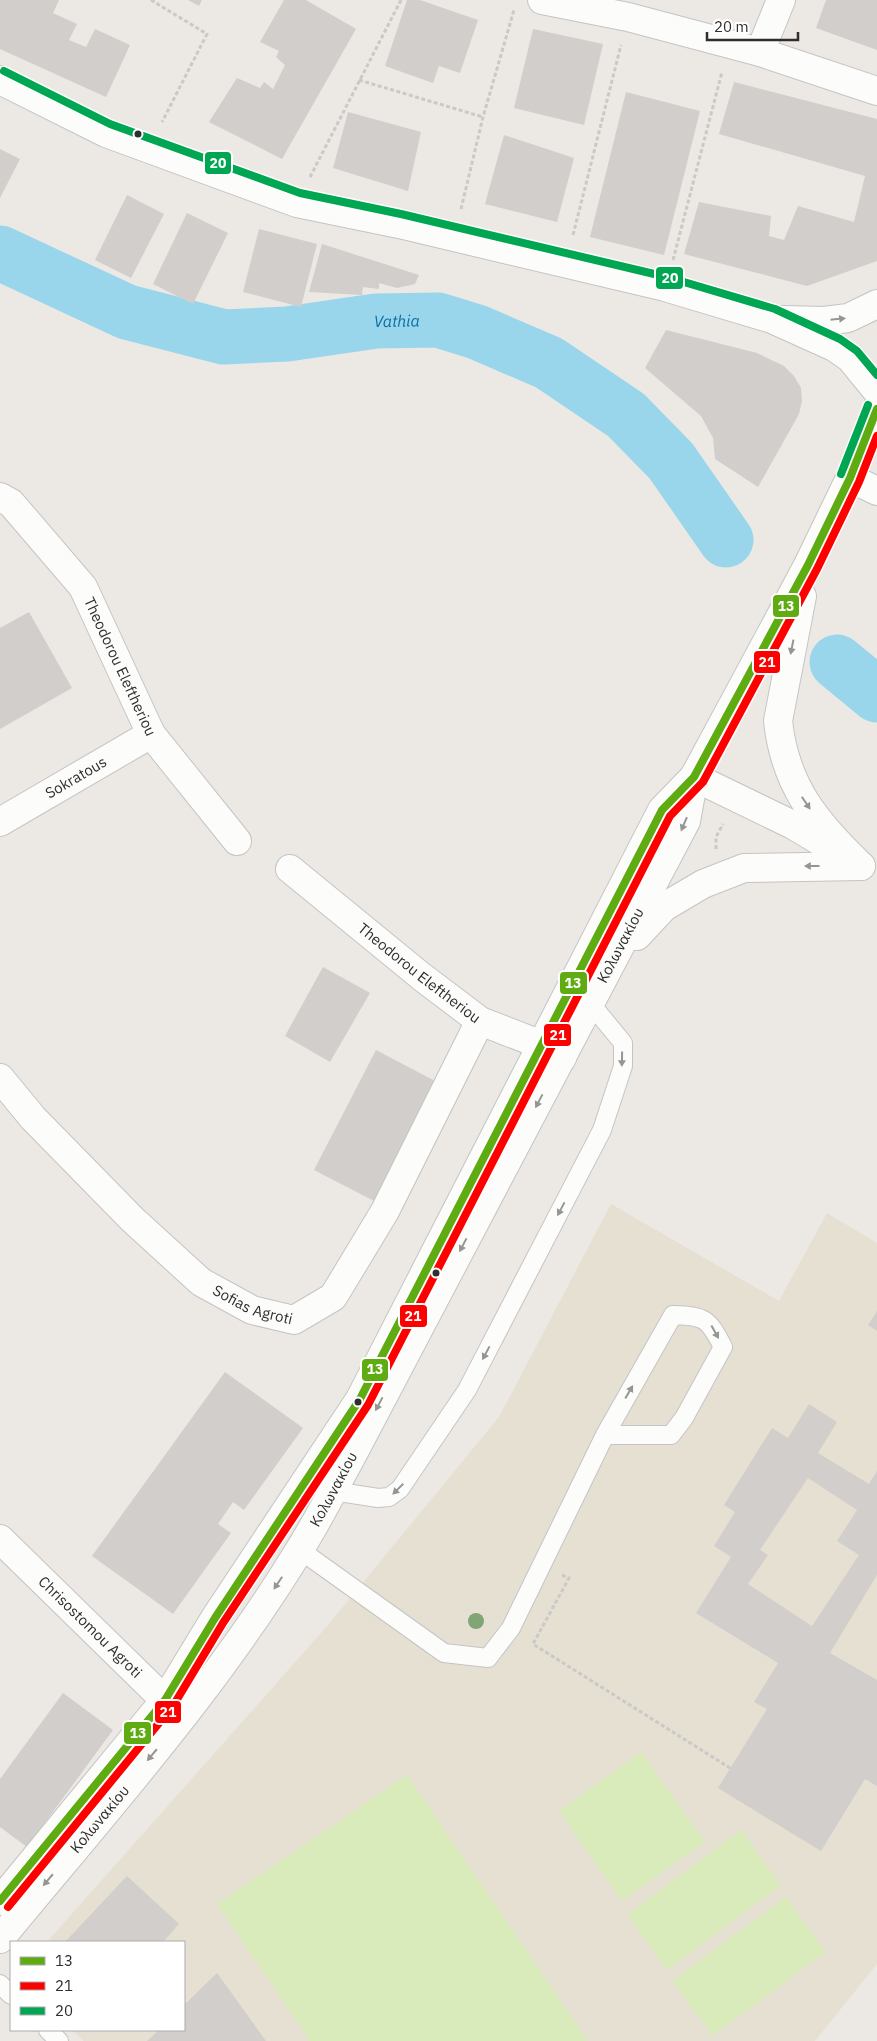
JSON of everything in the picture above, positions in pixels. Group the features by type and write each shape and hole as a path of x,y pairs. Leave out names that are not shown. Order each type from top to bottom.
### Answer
{"main road":[{"path":"542,0 628,17 760,52 877,91"},
{"path":"760,52 781,0"},
{"path":"0,80 106,133 297,203 455,237 665,287 772,319 834,347 850,358 877,391"},
{"path":"772,319 824,320 848,318 877,304"},
{"name":"Κολωνακίου","path":"0,1901 173,1708 242,1636 300,1550 333,1491 552,1051 662,810 694,777 808,565 850,478 877,410"},
{"path":"850,478 877,491"},
{"name":"Theodorou Eleftheriou","path":"4,504 83,587 151,734 237,841"},
{"path":"808,565 778,721 780,742 798,792 822,826 869,870"},
{"name":"Sokratous","path":"0,822 151,734"},
{"path":"694,777 793,825 869,870"},
{"name":"Κολωνακίου","path":"0,1939 159,1747 173,1708 215,1618 360,1399 552,1051 591,1004 686,821 694,777"},
{"path":"612,963 664,907 702,884 744,868 869,870"},
{"name":"Theodorou Eleftheriou","path":"290,869 422,977 480,1021 552,1051"},
{"name":"Sofias Agroti","path":"0,1078 33,1118 59,1145 132,1219 201,1282 252,1310 294,1320 333,1297 385,1211 480,1021"},
{"name":"Chrisostomou Agroti","path":"0,1539 173,1708"}],"lane":[{"path":"333,1491 378,1498 389,1497 400,1489 466,1390 602,1130 623,1066 622,1043 591,1004"},
{"path":"300,1550 444,1653 488,1658 511,1628 605,1435 673,1315 697,1316 712,1325 723,1346 684,1418 671,1435 605,1435"},
{"path":"0,1984 10,1993"},
{"path":"49,2031 60,2041"}],"path":[{"path":"148,148 207,34 151,0"},
{"path":"297,203 401,0"},
{"path":"455,237 483,117 514,9"},
{"path":"566,263 628,17"},
{"path":"665,287 729,45"},
{"path":"359,80 483,117"},
{"path":"716,853 716,837 725,819"},
{"path":"542,1564 569,1578 533,1644 730,1768"}],"shaded area":[{"path":"611,1204 779,1301 827,1213 877,1243 877,1964 815,2041 84,2041 73,2031 185,2031 185,1941 48,1941 328,1625 499,1417"}],"green space":[{"path":"641,1752 705,1842 622,1901 559,1811"},
{"path":"407,1775 588,2041 310,2041 217,1904"},
{"path":"741,1830 781,1885 667,1970 627,1915"},
{"path":"786,1897 826,1952 713,2036 672,1981"}],"building":[{"path":"0,0 59,0 53,13 77,24 69,40 86,47 95,29 130,45 106,97 0,49"},
{"path":"188,0 202,0 199,6"},
{"path":"284,0 306,0 356,29 282,159 209,122 237,78 260,88 264,82 273,89 285,65 276,57 279,51 260,42"},
{"path":"407,0 420,0 478,20 460,73 439,66 433,83 385,66"},
{"path":"826,0 877,0 877,50 816,28"},
{"path":"533,29 603,44 584,125 514,108"},
{"path":"734,82 877,119 877,261 807,286 684,254 699,202 771,216 769,236 784,240 798,206 854,222 865,176 719,134"},
{"path":"626,92 700,111 664,255 590,237"},
{"path":"348,112 421,132 408,191 333,168"},
{"path":"504,135 574,158 557,222 485,204"},
{"path":"0,149 20,159 0,198"},
{"path":"127,195 164,214 131,278 95,260"},
{"path":"187,213 228,233 193,304 153,284"},
{"path":"259,229 317,244 301,307 243,292"},
{"path":"322,244 419,275 415,284 397,288 379,283 379,289 363,287 362,295 309,292"},
{"path":"666,330 757,353 784,366 794,376 801,388 802,401 799,414 758,487 715,459 713,438 701,416 645,368"},
{"path":"29,612 72,688 0,729 0,628"},
{"path":"323,967 370,993 330,1062 285,1036"},
{"path":"376,1050 435,1081 374,1201 314,1170"},
{"path":"877,1311 877,1331 868,1325"},
{"path":"225,1372 303,1428 244,1510 233,1502 218,1524 231,1533 173,1614 92,1556"},
{"path":"809,1404 837,1422 818,1453 869,1484 877,1471 877,1575 830,1653 877,1680 877,1786 865,1779 821,1851 718,1788 767,1709 754,1702 778,1663 696,1613 731,1557 714,1546 735,1512 724,1505 772,1428 788,1438","holes":["808,1478 857,1510 837,1541 859,1555 812,1626 748,1584 768,1555 760,1550"]},
{"path":"63,1693 113,1730 27,1847 0,1827 0,1779"},
{"path":"127,1876 179,1924 164,1941 66,1941"},
{"path":"217,1973 266,2041 147,2041 158,2031 185,2031 185,2004"}],"waterway":[{"name":"Vathia","path":"0,253 127,312 224,337 287,334 376,321 438,320 477,332 549,363 626,415 671,461 726,540"},
{"name":"Vathia","path":"837,662 877,695"}],"transit line":[{"name":"20","path":"4,71 110,124 300,193 401,214 667,277 775,309 840,339 857,351 877,375"},
{"name":"20","path":"841,474 868,405"},
{"name":"13","path":"0,1901 165,1700 215,1618 360,1399 662,810 694,777 808,565 850,478 877,409"},
{"name":"21","path":"8,1907 173,1706 223,1623 368,1405 670,816 703,782 817,569 859,482 877,436"}]}
